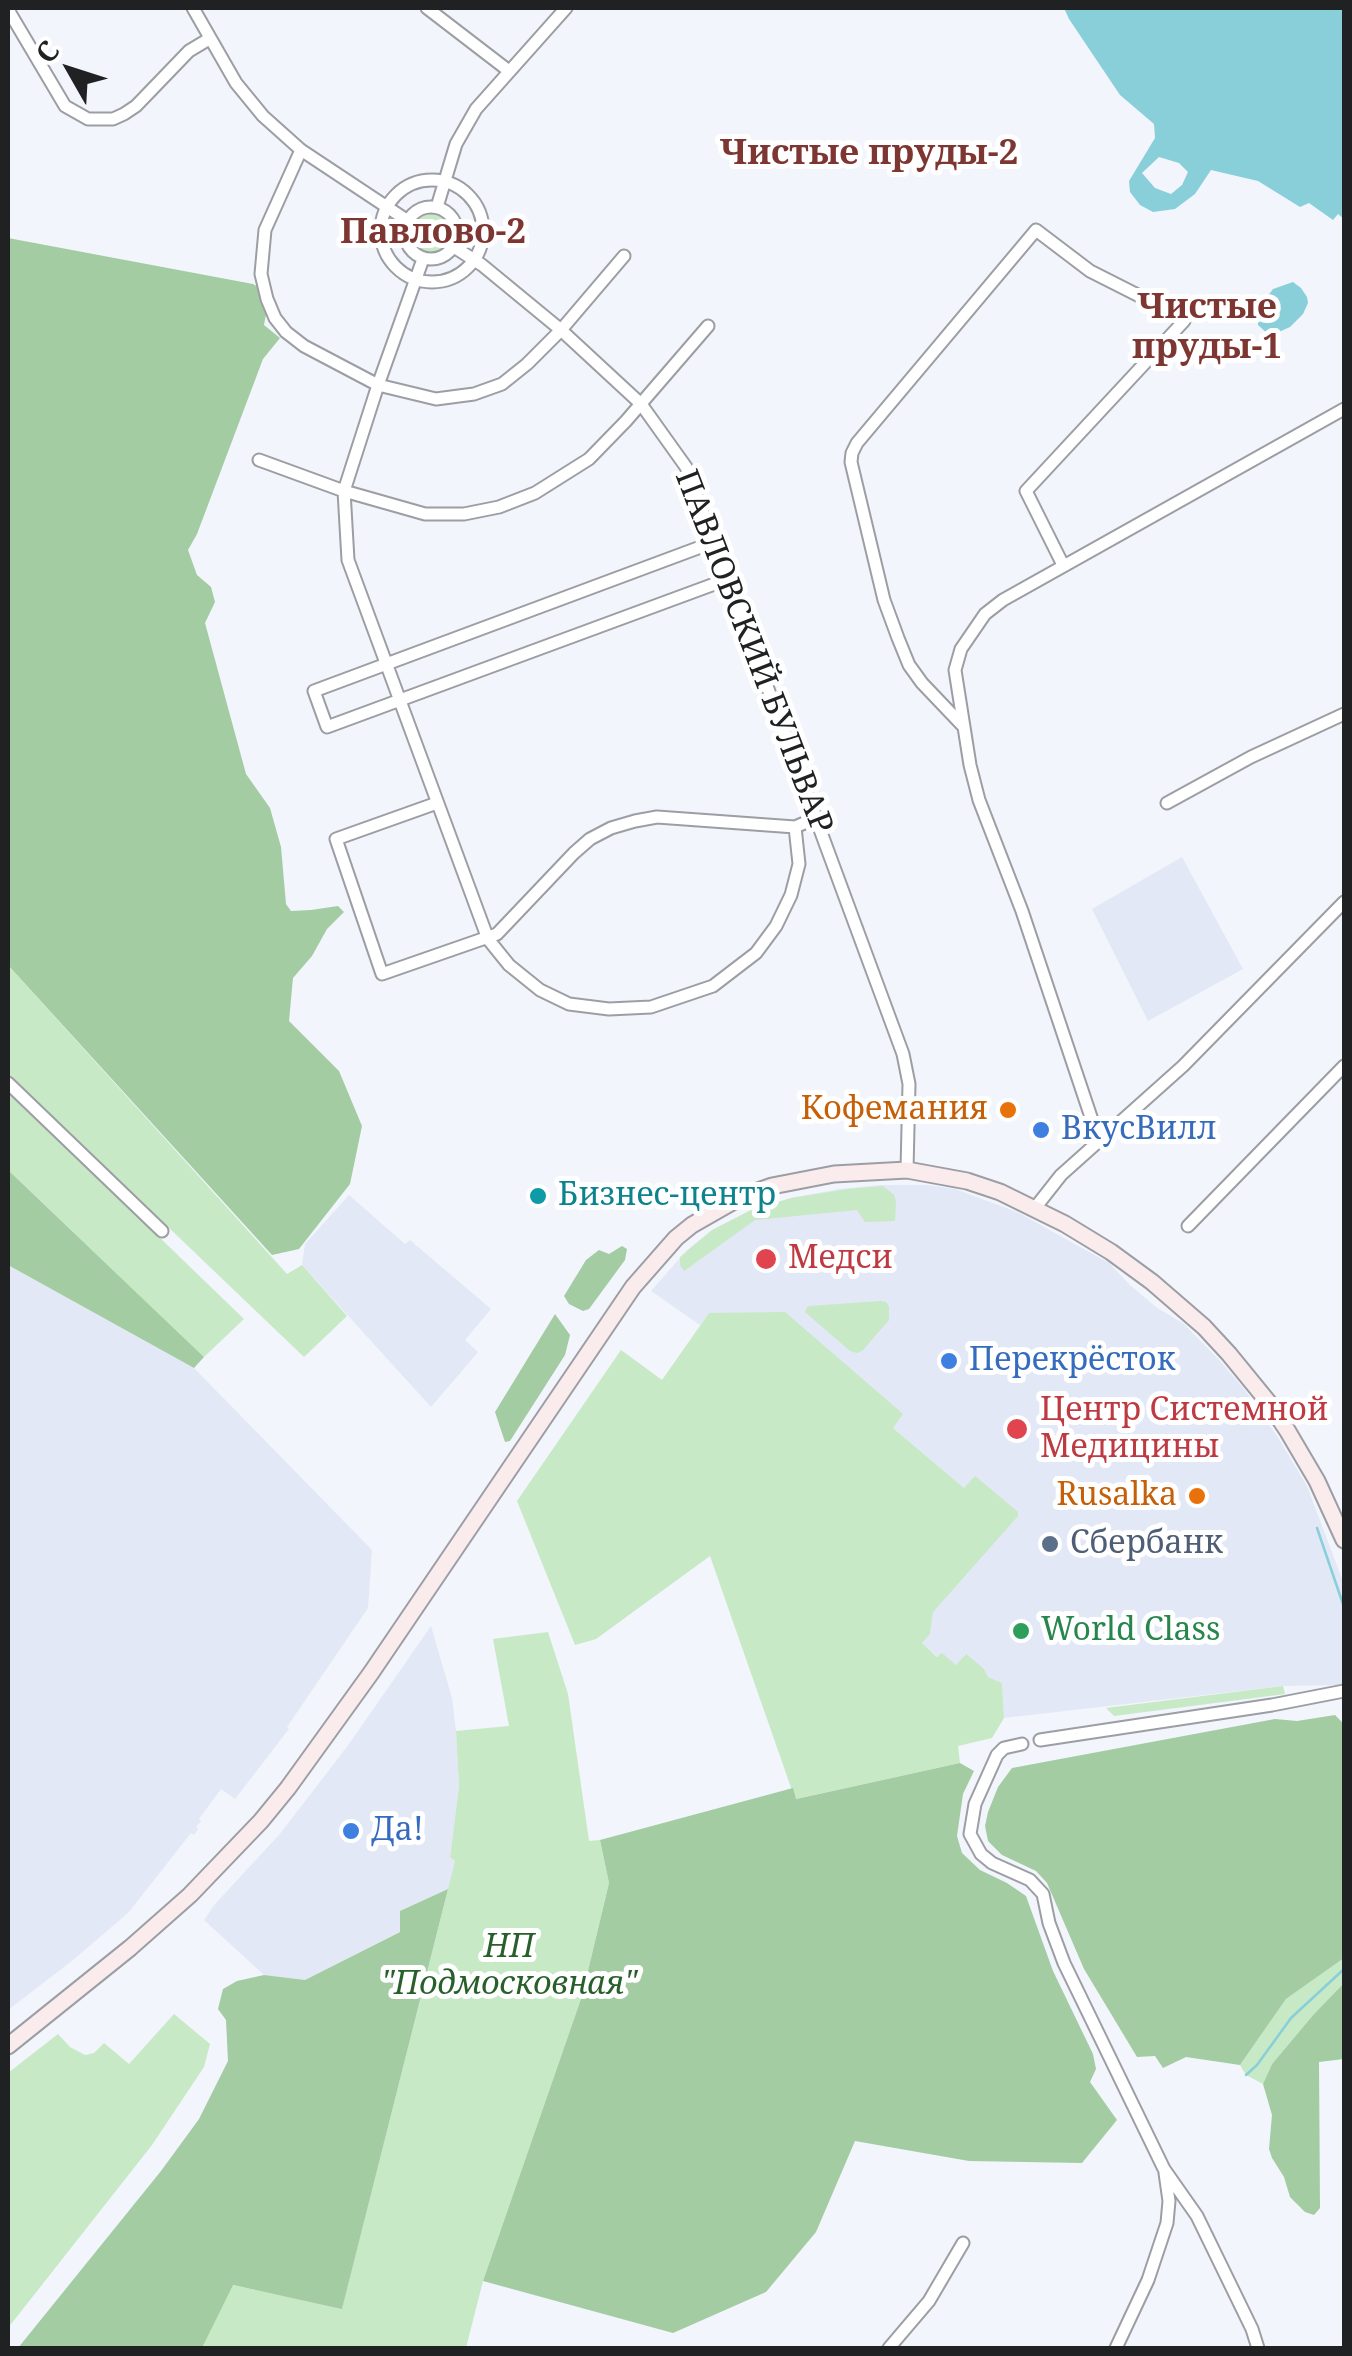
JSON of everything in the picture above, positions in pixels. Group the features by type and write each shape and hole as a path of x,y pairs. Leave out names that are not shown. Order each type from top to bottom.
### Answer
{"main road":[{"path":"8,2046 178,1906 260,1821 360,1688 633,1288 670,1244 692,1225 741,1197 772,1186 852,1172 907,1170 967,1181 1035,1208 1094,1241 1170,1296 1217,1341 1269,1403 1317,1481 1344,1540"}],"street":[{"path":"9,8 65,106 88,119 113,119 124,114 190,51 210,40"},
{"path":"193,8 236,83 263,116 301,150 408,221"},
{"path":"427,8 509,72"},
{"path":"438,208 456,144 476,109 566,8"},
{"path":"301,150 266,230 261,274 267,299 286,332 378,386 436,399 474,394 502,384 561,330 624,256"},
{"path":"444,181 472,198 480,212 482,244 467,270 443,282 415,280 388,259 381,242 380,223 386,206 397,193 411,184 444,181"},
{"path":"438,208 454,219 458,238 454,248 440,258 423,259 405,239 408,221 420,209 438,208"},
{"path":"963,726 922,683 898,638 876,566 851,462 852,452 1036,230 1090,271 1184,321 1026,491 1063,565"},
{"name":"ПАВЛОВСКИЙ БУЛЬВАР","path":"454,248 475,259 561,330 641,404 686,467 903,1054 909,1084 907,1170"},
{"path":"423,259 344,491 348,560 488,939 509,965 540,990 569,1004 609,1009 652,1006 713,986 756,954 792,895 800,864 795,827"},
{"path":"259,460 344,491 425,514 464,514 499,507 536,493 588,458 708,326"},
{"path":"1099,1142 1022,911 980,800 955,670 961,649 985,614 1003,600 1344,409"},
{"path":"714,542 314,692 320,710 327,728 728,579"},
{"path":"1167,803 1251,757 1344,714"},
{"path":"437,803 336,839 382,974 497,934 574,853 611,828 657,817 795,827 816,818"},
{"path":"1035,1208 1054,1182 1183,1066 1344,902"},
{"path":"1188,1226 1344,1066"},
{"path":"8,1082 162,1231"},
{"path":"1040,1740 1272,1705 1344,1690"},
{"path":"1022,1744 997,1754 975,1804 970,1834 981,1854 1030,1880 1043,1894 1064,1964 1164,2169 1196,2216 1258,2348"},
{"path":"1116,2348 1148,2280 1166,2223 1169,2202 1164,2169"},
{"path":"890,2348 929,2301 963,2243"}],"shaded area":[{"path":"1182,857 1243,969 1148,1021 1092,909"},
{"path":"880,1185 955,1189 1017,1212 1109,1263 1156,1307 1184,1324 1220,1361 1245,1390 1307,1486 1344,1584 1344,1685 1283,1686 1004,1718 1002,1683 988,1677 965,1655 957,1665 938,1657 922,1643 930,1633 975,1476 965,1489 892,1427 902,1415 722,1314 709,1313 700,1325 651,1291 687,1250 712,1230 752,1210 791,1198"},
{"path":"349,1195 405,1244 410,1240 491,1309 465,1340 478,1352 431,1407 302,1265 305,1244"},
{"path":"8,1265 194,1368 372,1550 368,1608 289,1729 235,1799 221,1789 199,1819 194,1835 191,1833 129,1912 8,2010"},
{"path":"431,1626 452,1698 456,1731 459,1786 450,1856 455,1861 448,1889 400,1911 401,1931 305,1980 264,1975 204,1920 279,1835 349,1744"}],"green space":[{"path":"432,211 447,218 454,233 447,248 432,255 417,248 410,233 417,218"},
{"path":"8,238 253,284 263,290 267,309 264,325 280,338 263,359 188,550 197,575 211,587 215,602 205,623 246,774 270,808 281,847 286,904 291,911 338,906 344,912 327,929 312,956 293,978 289,1021 339,1071 362,1126 350,1184 299,1249 272,1255 8,965"},
{"path":"8,965 287,1274 302,1265 347,1316 304,1357 8,1074"},
{"path":"8,1091 244,1319 204,1357 8,1170"},
{"path":"8,1170 204,1357 194,1368 8,1265"},
{"path":"883,1186 894,1195 895,1221 865,1222 857,1210 755,1220 684,1271 680,1265 680,1257 712,1230 751,1210 791,1198"},
{"path":"622,1246 627,1249 625,1260 589,1309 583,1311 569,1304 564,1296 586,1260 599,1250 609,1254"},
{"path":"880,1301 889,1307 889,1320 857,1353 805,1312 810,1306"},
{"path":"785,1312 903,1414 893,1428 964,1488 975,1476 1018,1512 933,1612 930,1634 922,1643 937,1657 942,1653 956,1665 966,1654 988,1677 1002,1683 1004,1718 992,1738 958,1746 960,1763 795,1799 710,1556 596,1639 575,1645 517,1501 621,1350 662,1380 709,1313"},
{"path":"555,1314 570,1335 565,1355 510,1441 505,1442 495,1412"},
{"name":"НП \"Подмосковная\"","path":"548,1632 568,1694 589,1841 600,1840 609,1883 582,1996 483,2281 466,2348 202,2348 232,2285 342,2308 455,1861 450,1857 459,1786 456,1731 509,1726 493,1639"},
{"path":"1283,1686 1285,1694 1114,1716 1106,1708"},
{"path":"1335,1715 1344,1724 1344,1958 1286,1999 1240,2065 1186,2057 1163,2068 1155,2056 1137,2057 1084,1969 1047,1883 1036,1871 1002,1855 988,1841 985,1826 998,1787 1012,1768 1275,1719 1297,1721"},
{"path":"960,1763 974,1771 963,1794 957,1836 962,1853 980,1870 1026,1896 1053,1971 1093,2054 1096,2069 1090,2082 1117,2120 1082,2163 969,2161 855,2141 816,2232 766,2292 673,2333 483,2281 582,1996 609,1883 600,1840 793,1788 796,1799"},
{"path":"448,1889 342,2309 233,2285 202,2348 18,2348 199,2119 228,2061 226,2020 218,2009 223,1989 237,1981 264,1975 305,1980 400,1932 400,1911"},
{"path":"1344,1958 1344,1983 1272,2064 1263,2084 1246,2075 1240,2065 1286,1999"},
{"path":"1344,1983 1344,2059 1319,2062 1320,2208 1314,2215 1290,2197 1272,2158 1272,2115 1263,2084 1272,2064"},
{"path":"174,2014 210,2044 204,2067 152,2145 8,2328 8,2073 58,2034 85,2055 94,2053 104,2043 129,2064"}],"water":[{"path":"1064,8 1344,8 1344,219 1338,214 1333,220 1309,203 1300,207 1258,181 1211,170 1195,194 1175,209 1153,212 1140,205 1130,192 1129,181 1155,138 1154,124 1120,95","holes":["1159,157 1179,163 1188,172 1182,185 1171,194 1155,188 1142,173"]},
{"path":"1293,282 1301,288 1308,303 1290,327 1270,336 1258,325 1258,309 1273,289"}],"waterway":[{"path":"1317,1528 1344,1607"},
{"path":"1246,2075 1291,2018 1344,1969"}],"place":[{"name":"Кофемания","path":"1008,1110"},
{"name":"ВкусВилл","path":"1041,1130"},
{"name":"Бизнес-центр","path":"538,1196"},
{"name":"Медси","path":"766,1259"},
{"name":"Перекрёсток","path":"949,1361"},
{"name":"Центр Системной Медицины","path":"1017,1429"},
{"name":"Rusalka","path":"1197,1496"},
{"name":"Сбербанк","path":"1050,1544"},
{"name":"World Class","path":"1021,1631"},
{"name":"Да!","path":"351,1831"}],"district":[{"name":"Чистые пруды-2","path":"869,154"},
{"name":"Павлово-2","path":"433,233"},
{"name":"Чистые пруды-1","path":"1207,328"}]}
